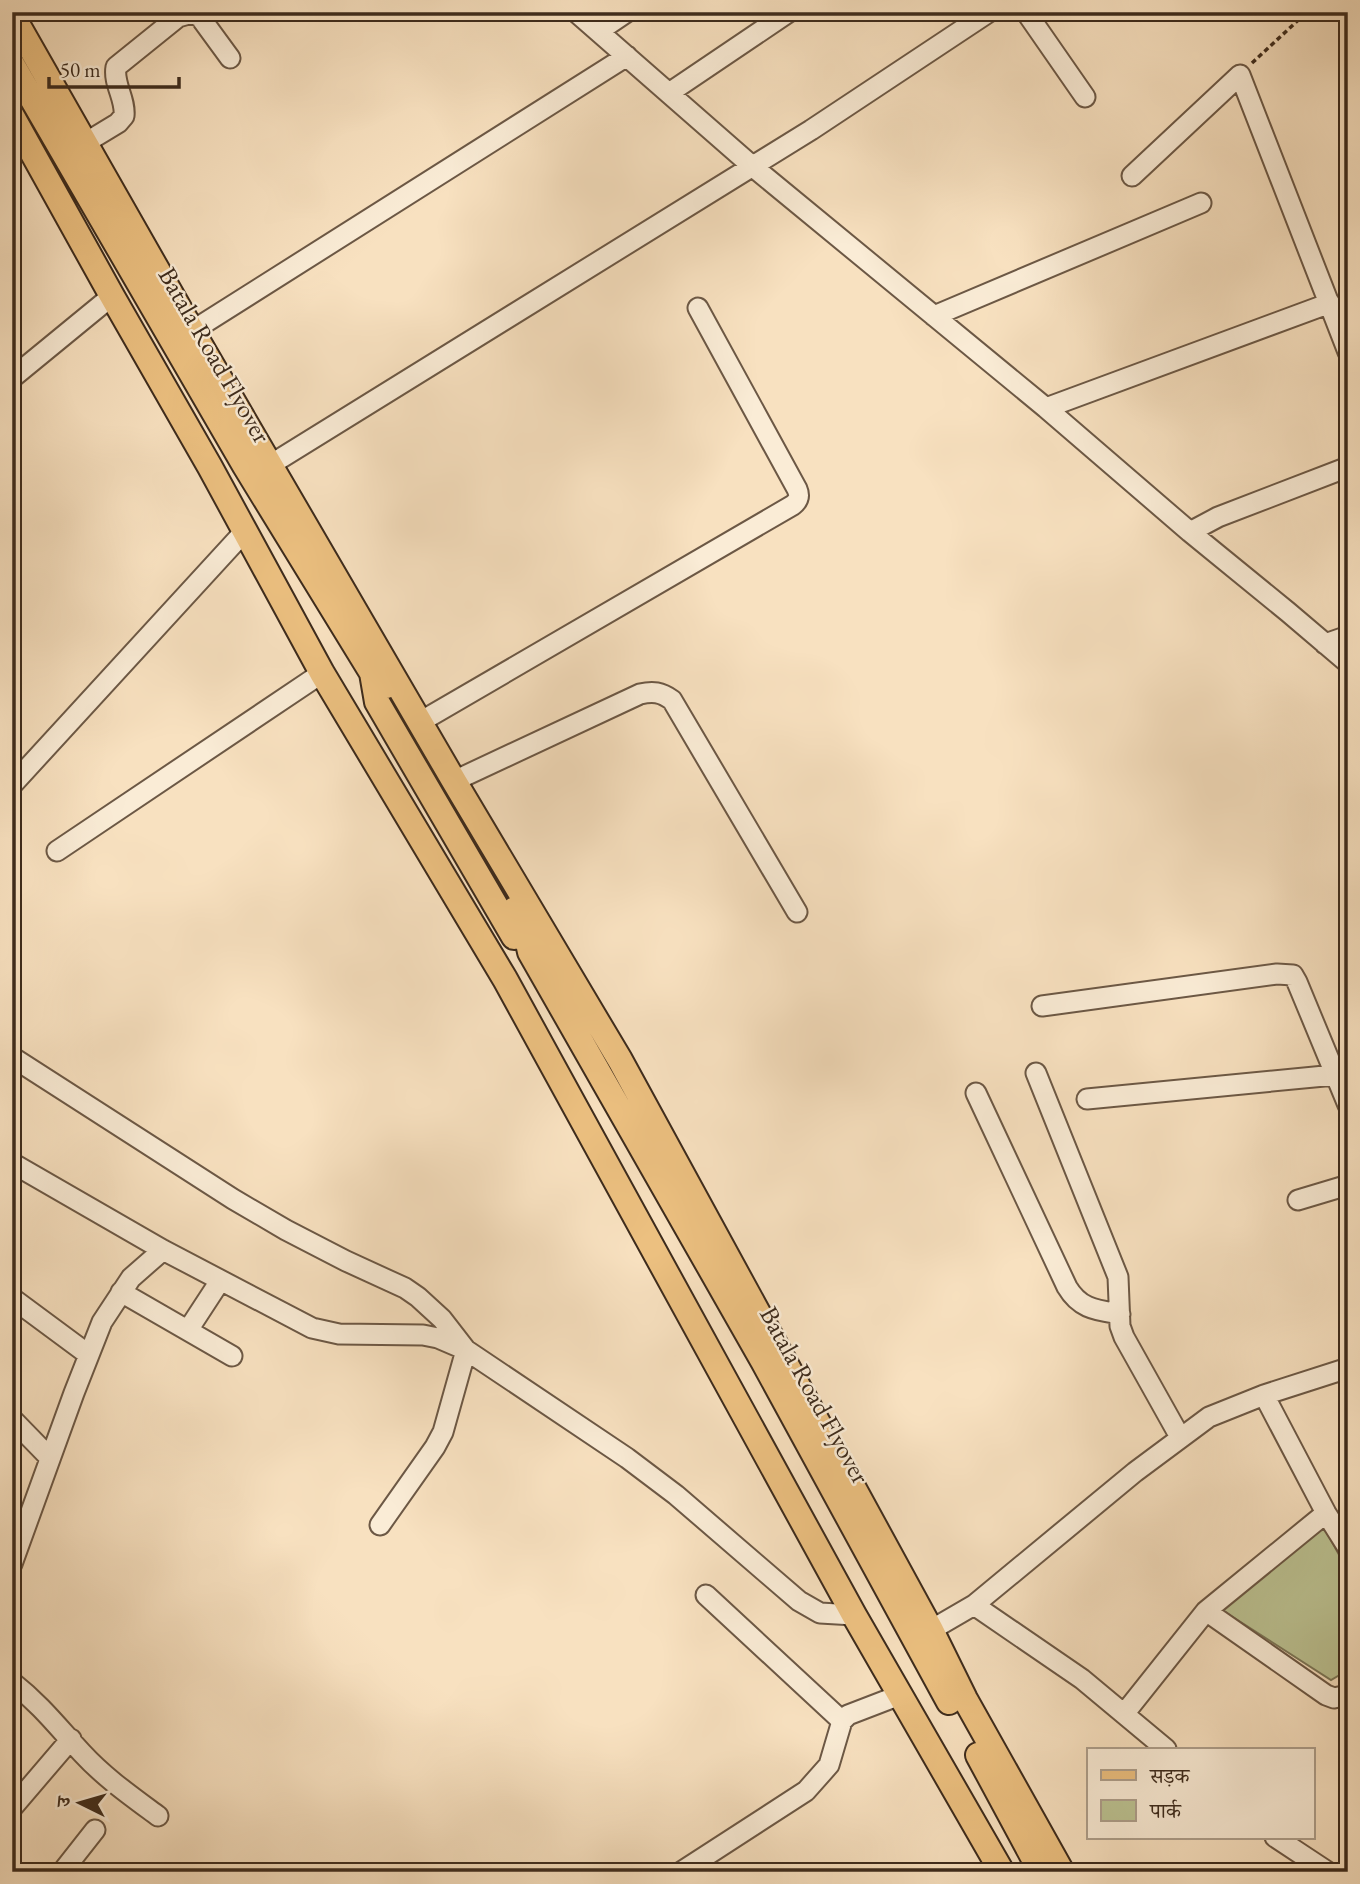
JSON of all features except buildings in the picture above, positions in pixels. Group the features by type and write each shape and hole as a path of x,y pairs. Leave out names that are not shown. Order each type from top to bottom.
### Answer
{"main road":[{"path":"12,15 192,331 620,1060 931,1630 965,1699 1062,1872"},
{"name":"Batala Road Flyover","path":"12,64 238,455 372,673 377,702 383,713 512,935 530,952 763,1361 1041,1872"},
{"path":"12,116 210,467 322,673 505,979 854,1615 1002,1872"}],"street":[{"path":"576,12 752,166 1046,408 1190,533 1348,663"},
{"path":"599,31 626,12"},
{"path":"669,93 789,12"},
{"path":"270,465 828,119 989,12"},
{"path":"1026,12 1085,97"},
{"path":"85,143 118,123 124,116 124,104 115,80 116,67 120,61 178,17 192,13 200,17 230,58"},
{"path":"192,331 627,56"},
{"path":"1132,176 1240,75 1348,352"},
{"path":"934,316 1201,203"},
{"path":"12,378 112,296"},
{"path":"1046,408 1330,303"},
{"path":"420,722 797,501 797,489 698,308"},
{"path":"1190,533 1218,517 1348,467"},
{"path":"16,775 245,531"},
{"path":"1325,644 1348,636"},
{"path":"57,850 322,673"},
{"path":"454,781 640,694 657,692 665,695 672,701 797,912"},
{"path":"1042,1006 1277,974 1293,975 1348,1105"},
{"path":"12,1057 242,1205 412,1293 443,1318 466,1350"},
{"path":"1036,1073 1118,1277 1120,1325 1124,1337 1180,1437"},
{"path":"1087,1099 1335,1075"},
{"path":"976,1093 1073,1297 1085,1306 1120,1314"},
{"path":"12,1163 163,1250 312,1328 340,1334 423,1335 438,1338 466,1350 627,1458 676,1495 799,1601 813,1610 830,1615 854,1615"},
{"path":"1298,1200 1348,1185"},
{"path":"12,1564 103,1322 131,1278 163,1250"},
{"path":"188,1330 220,1281"},
{"path":"121,1292 232,1356"},
{"path":"12,1298 89,1355"},
{"path":"380,1525 440,1439 466,1350"},
{"path":"931,1630 974,1605 1180,1437 1209,1417 1224,1409 1348,1368"},
{"path":"1264,1395 1326,1513 1348,1548"},
{"path":"12,1419 50,1458"},
{"path":"1124,1714 1206,1611 1326,1513"},
{"path":"706,1595 842,1721"},
{"path":"974,1605 1057,1661 1165,1748"},
{"path":"1206,1611 1326,1695 1343,1701"},
{"path":"12,1682 44,1708 110,1781 158,1816"},
{"path":"681,1872 806,1791 829,1765 842,1721 853,1713 900,1695"},
{"path":"12,1808 71,1739"},
{"path":"62,1872 95,1830"},
{"path":"1278,1839 1328,1872"}],"path":[{"path":"1240,75 1307,12"}],"green space":[{"path":"1316,1513 1348,1571 1348,1670 1331,1680 1211,1603"}]}
